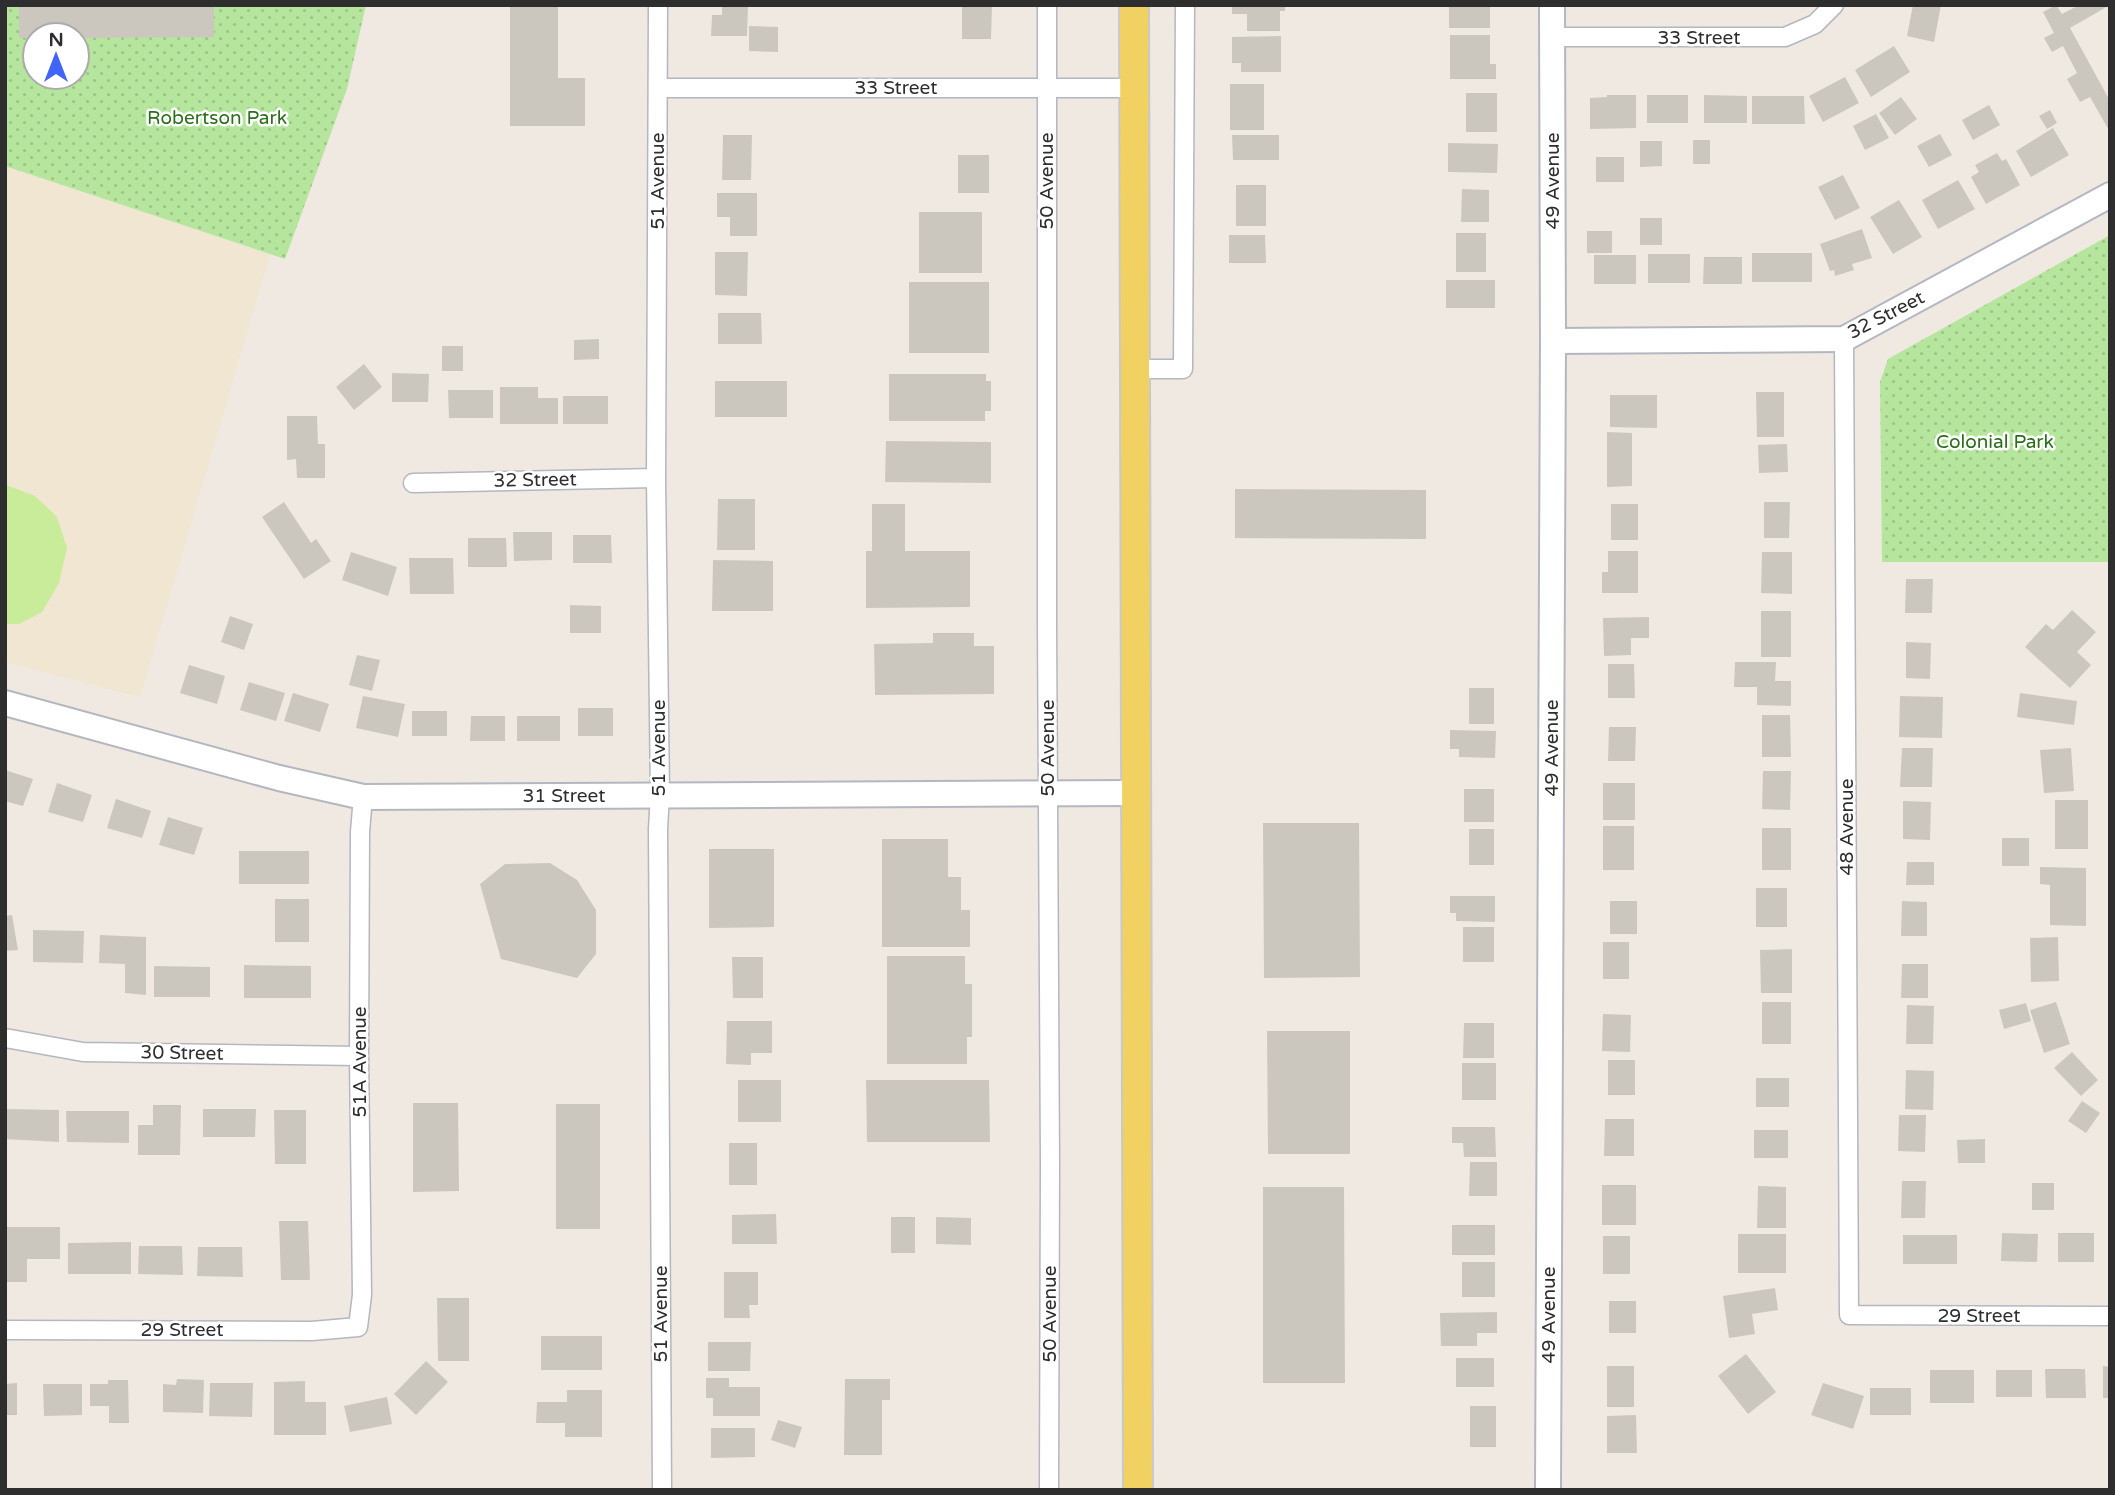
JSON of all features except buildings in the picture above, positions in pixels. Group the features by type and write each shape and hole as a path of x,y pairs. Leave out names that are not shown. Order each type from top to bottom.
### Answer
{"main road":[{"path":"1134,5 1138,1490"}],"street":[{"name":"51 Avenue","path":"658,5 656,478 660,795 662,1490"},
{"name":"50 Avenue","path":"1047,5 1049,1490"},
{"path":"1134,369 1183,369 1185,5"},
{"name":"49 Avenue","path":"1548,1490 1552,5"},
{"name":"33 Street","path":"1553,37 1785,37 1815,24 1834,5"},
{"name":"33 Street","path":"658,88 1134,88"},
{"name":"32 Street","path":"1553,341 1844,339 2110,195"},
{"name":"48 Avenue","path":"1844,339 1849,1315"},
{"name":"32 Street","path":"413,483 656,478"},
{"name":"31 Street","path":"5,703 279,778 363,797 1135,793"},
{"name":"51A Avenue","path":"358,1327 362,1295 359,1056 360,832 363,797"},
{"name":"30 Street","path":"5,1038 83,1052 359,1056"},
{"name":"29 Street","path":"1849,1315 2110,1316"},
{"name":"29 Street","path":"5,1330 312,1331 358,1327"}],"shaded area":[{"path":"5,166 270,254 140,697 5,662"}],"green space":[{"name":"Robertson Park","path":"5,5 366,5 347,89 285,259 5,166"},
{"name":"Colonial Park","path":"2110,235 2110,562 1882,562 1880,382 1888,359"},
{"path":"6,485 35,496 57,517 67,548 59,583 42,612 19,624 5,624"}]}
